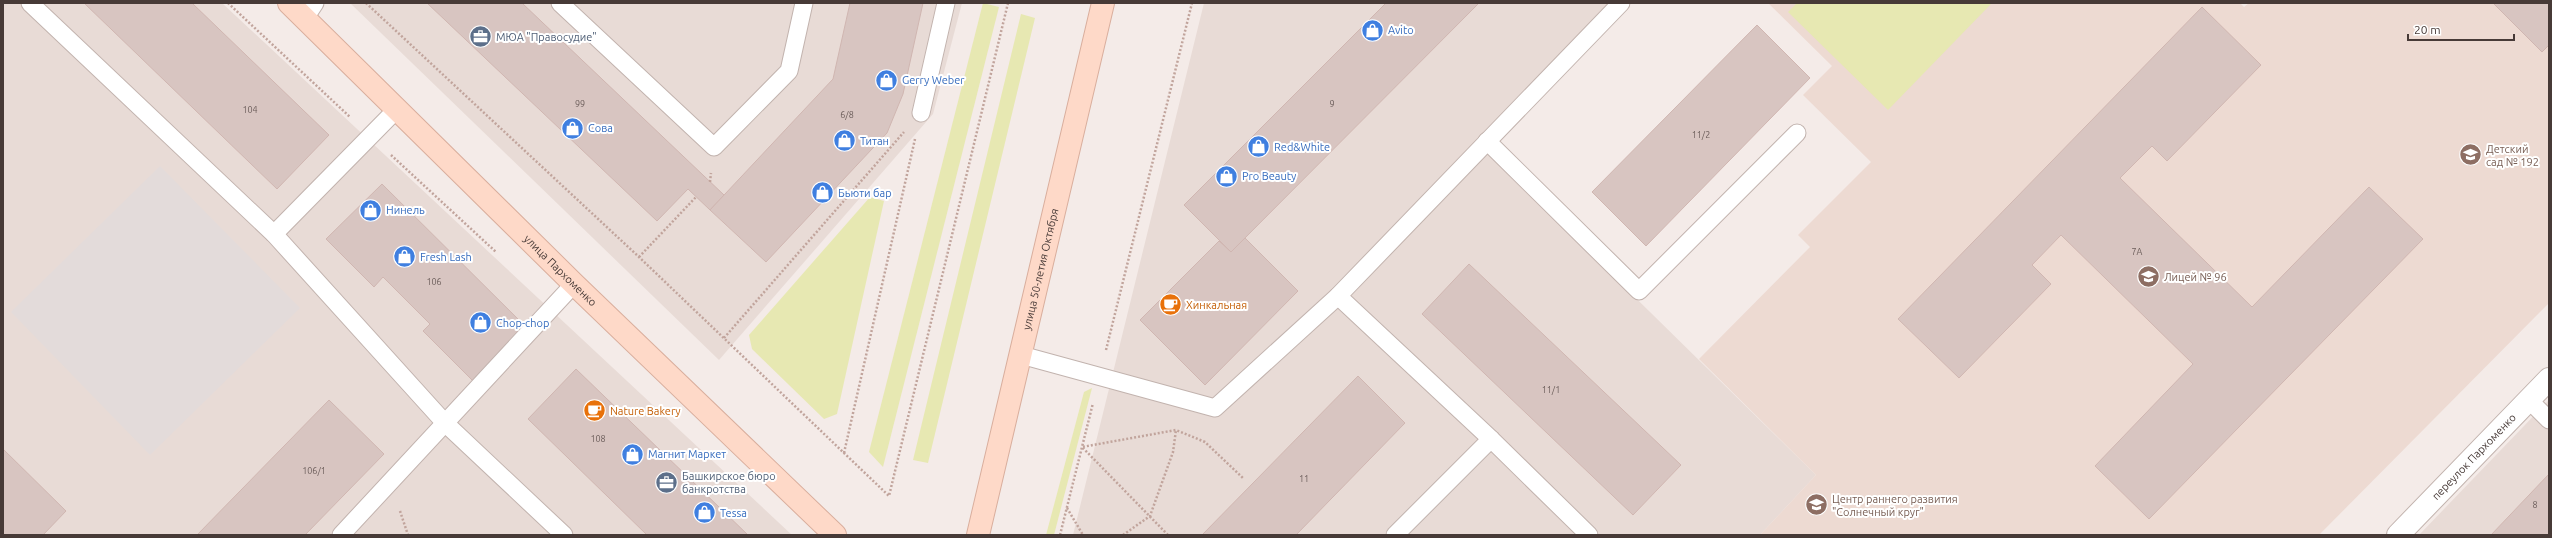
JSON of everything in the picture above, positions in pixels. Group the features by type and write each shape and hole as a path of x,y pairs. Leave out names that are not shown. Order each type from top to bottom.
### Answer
{"street":[{"name":"улица Пархоменко","path":"289,3 310,10 396,110 574,284 835,535"},
{"name":"улица 50-летия Октября","path":"978,535 1103,3"},
{"name":"переулок Пархоменко","path":"2398,535 2549,379"}],"lane":[{"path":"30,3 274,234 445,423 564,535"},
{"path":"560,3 714,147 789,71 804,3"},
{"path":"920,113 946,3"},
{"path":"1020,355 1215,408 1338,296 1621,3"},
{"path":"274,234 396,110"},
{"path":"1487,141 1639,291 1797,133"},
{"path":"341,535 574,284"},
{"path":"1338,296 1491,439 1589,535"},
{"path":"2528,400 2549,420"},
{"path":"1395,535 1491,439"}],"path":[{"path":"366,3 639,257 889,496 1008,3"},
{"path":"1060,535 1192,3"},
{"path":"724,338 920,113"},
{"path":"844,453 920,113"},
{"path":"639,257 696,197"},
{"path":"1124,535 1150,516 1173,452 1179,398"},
{"path":"1082,447 1176,430 1205,442 1244,479"},
{"path":"1082,447 1168,535"},
{"path":"1067,507 1083,535"}],"shaded area":[{"path":"3,3 222,3 792,535 3,535"},
{"path":"350,3 962,3 933,114 719,360"},
{"path":"1204,3 1623,3 1480,145 1816,475 1760,535 1073,535"},
{"name":"Лицей № 96","path":"1768,3 2240,3 2244,7 2249,3 2549,3 2549,303 2319,535 1760,535 1816,475 1699,359 1810,247 1798,235 1871,162 1803,95 1832,66"},
{"path":"160,166 300,308 150,455 11,312"},
{"path":"2549,400 2549,535 2419,535"}],"green space":[{"path":"983,3 999,7 883,467 869,452"},
{"path":"1797,3 1992,3 1888,110 1788,12"},
{"path":"1021,14 1035,18 928,463 913,460"},
{"path":"870,197 884,201 837,414 824,419 752,349 749,335"},
{"path":"1092,388 1054,535 1046,535 1084,392"}],"building":[{"path":"84,3 192,3 329,135 277,189"},
{"path":"427,3 522,3 724,195 710,210 688,189 657,221"},
{"path":"850,3 923,3 903,94 887,133 766,262 710,210 833,79"},
{"path":"1386,3 1479,3 1231,252 1184,205"},
{"path":"2493,3 2549,3 2549,45 2542,52"},
{"path":"2202,7 2261,65 2167,161 2152,146 2120,178 2252,307 2369,187 2423,239 2149,519 2095,466 2193,364 2061,235 2032,265 2051,284 1959,378 1898,319"},
{"path":"1757,25 1810,78 1646,246 1592,192"},
{"path":"382,184 526,327 473,381 423,331 430,324 383,277 374,287 326,239"},
{"path":"1245,238 1298,291 1205,385 1140,320 1219,241 1231,252"},
{"path":"1469,264 1681,465 1633,515 1422,314"},
{"path":"576,369 748,535 647,535 528,419"},
{"path":"1358,376 1405,423 1296,535 1202,535"},
{"path":"329,400 384,454 305,535 197,535"},
{"path":"3,449 66,511 43,535 3,535"},
{"path":"2549,474 2549,535 2491,535"}],"place":[{"name":"Avito","path":"1373,30"},
{"name":"МЮА \"Правосудие\"","path":"481,37"},
{"name":"Gerry Weber","path":"887,80"},
{"name":"Сова","path":"572,128"},
{"name":"Титан","path":"844,141"},
{"name":"Red&White","path":"1258,147"},
{"name":"Детский сад № 192","path":"2471,155"},
{"name":"Pro Beauty","path":"1226,176"},
{"name":"Бьюти бар","path":"822,193"},
{"name":"Нинель","path":"371,210"},
{"name":"Fresh Lash","path":"405,257"},
{"name":"Лицей № 96","path":"2148,277"},
{"name":"Хинкальная","path":"1171,305"},
{"name":"Chop-chop","path":"481,323"},
{"name":"Nature Bakery","path":"594,411"},
{"name":"Магнит Маркет","path":"632,454"},
{"name":"Башкирское бюро банкротства","path":"667,482"},
{"name":"Центр раннего развития \"Солнечный круг\"","path":"1817,505"},
{"name":"Tessa","path":"704,513"}]}
